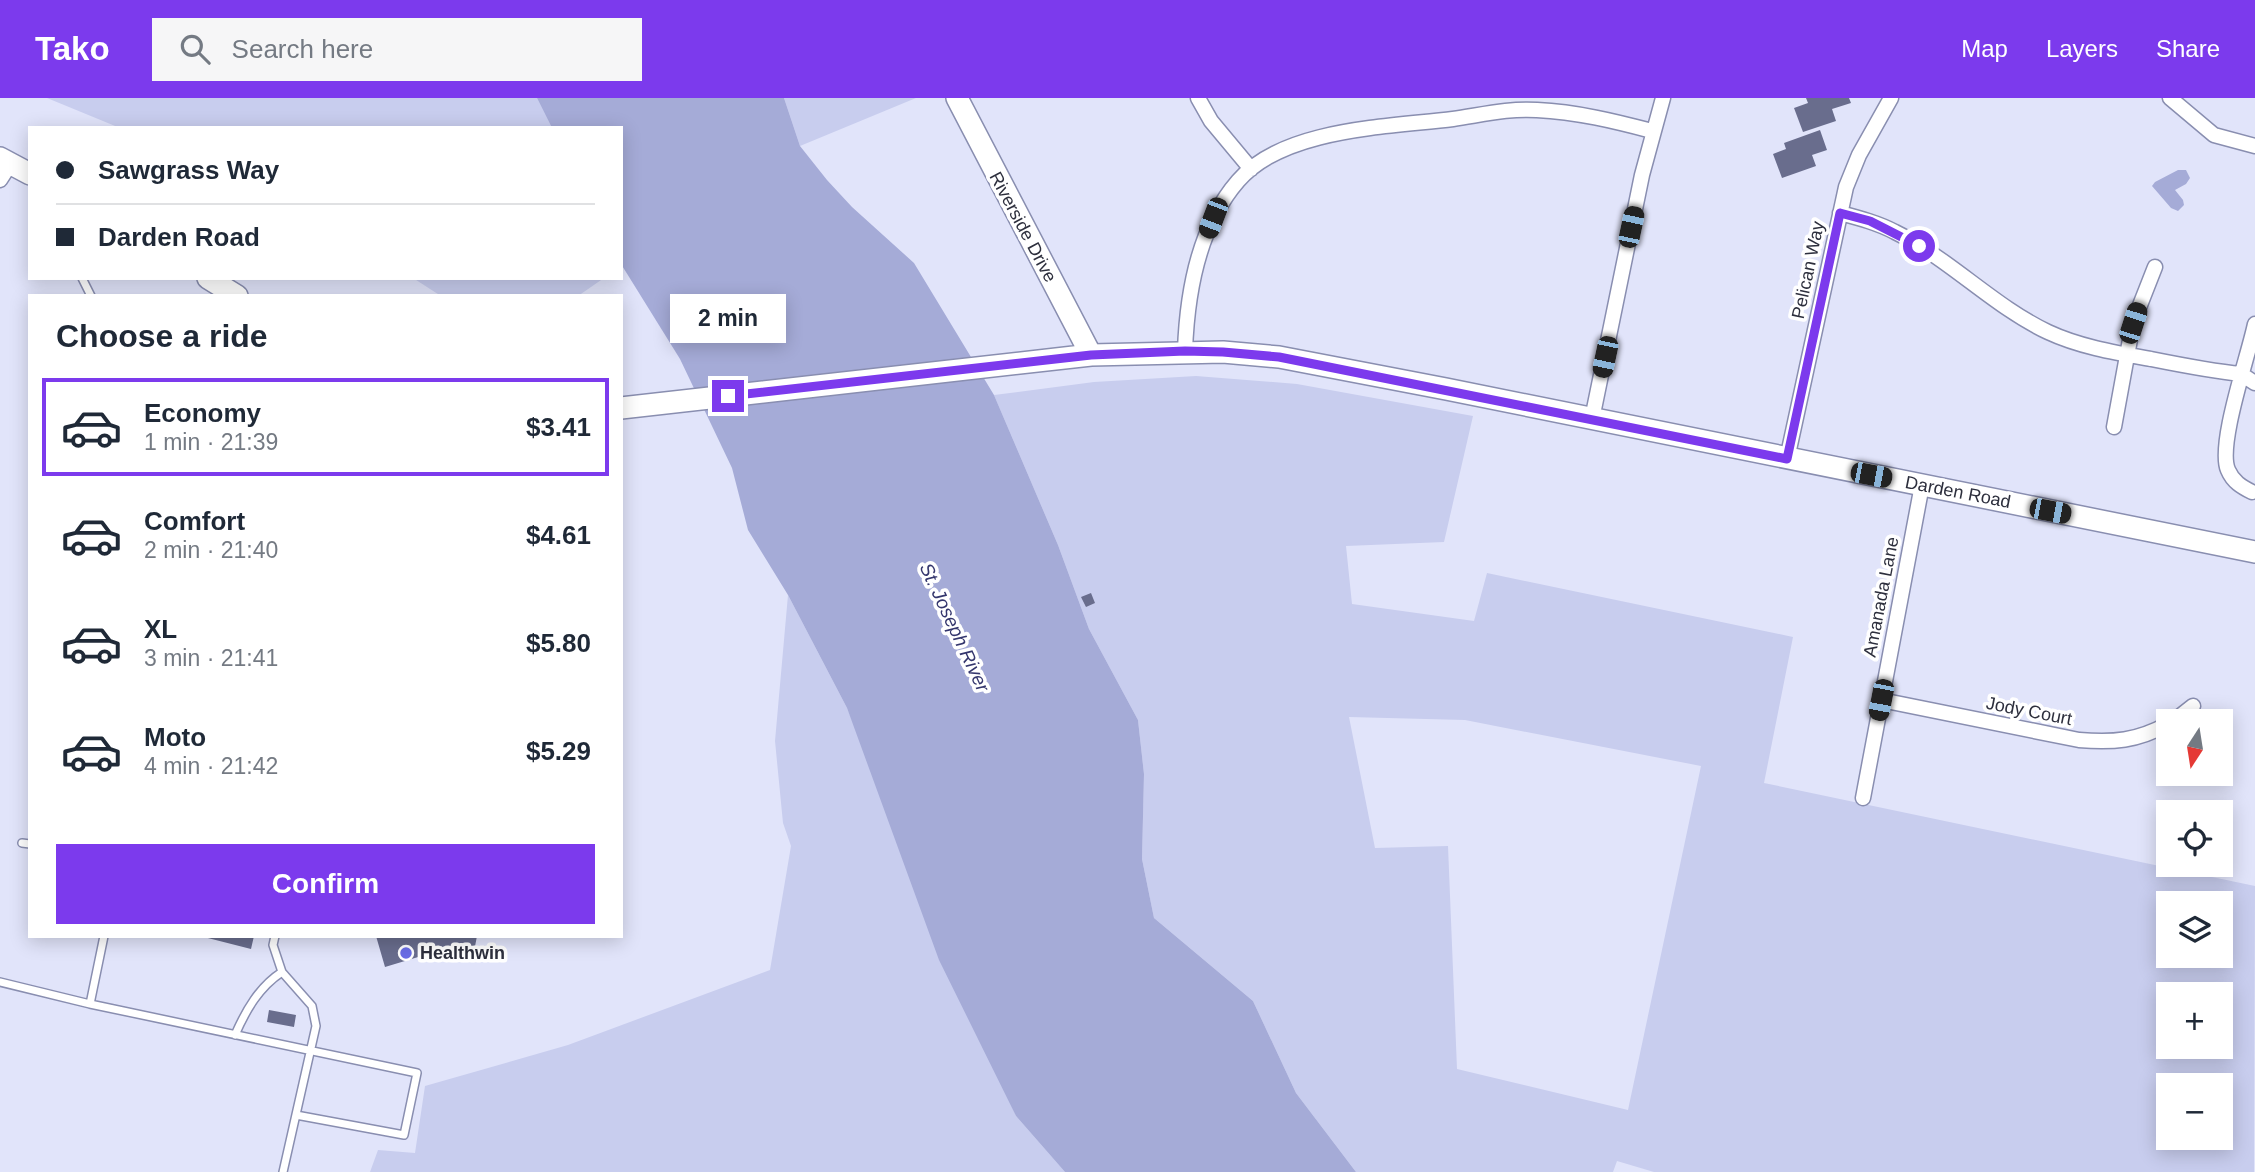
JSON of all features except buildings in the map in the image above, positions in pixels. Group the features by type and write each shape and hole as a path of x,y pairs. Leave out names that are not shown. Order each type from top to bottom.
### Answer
{"street":[{"name":"Riverside Drive","path":"957,98 1091,355"},
{"path":"1198,98 1211,121 1251,169"},
{"path":"1592,419 1653,131 1663,98"},
{"name":"Pelican Way","path":"1787,459 1840,213 1859,155 1891,98"},
{"path":"2171,98 2214,135 2255,146"},
{"path":"1185,351 1188,309 1204,242 1213,218 1238,180 1273,155 1326,135 1493,112 1534,110 1576,113 1653,131"},
{"path":"1840,213 1870,221 1911,241 2013,313 2048,332 2078,343 2127,355 2241,374 2255,383"},
{"path":"2114,427 2133,323 2155,267"},
{"path":"211,280 234,294"},
{"path":"2252,492 2233,479 2225,456 2241,374 2255,324"},
{"name":"Darden Road","path":"623,408 1091,355 1223,352 1279,357 2255,552"},
{"name":"Amanada Lane","path":"1863,798 1922,485"},
{"name":"Jody Court","path":"1881,700 2078,740 2108,743 2156,730"},
{"path":"2189,709 2193,706"}],"lane":[{"path":"90,1004 104,938"},
{"path":"275,938 273,945 282,972 312,1006 316,1026 283,1172"},
{"path":"235,1035 243,1015 266,982 282,972"},
{"path":"0,982 90,1004 417,1073 404,1135 296,1115"}],"shaded area":[{"path":"47,98 537,98 551,126 115,126"},
{"path":"784,98 916,98 800,146"},
{"path":"416,280 601,280 581,294 438,294"},
{"path":"1196,376 1297,384 1473,416 1444,542 1346,546 1352,604 1474,621 1487,573 1793,637 1764,783 2156,865 2156,877 2212,877 2255,886 2254,1172 1654,1172 1617,1161 1613,1172 1356,1172 1296,1093 1253,1001 1154,918 1142,859 1144,774 1138,720 1089,629 1058,545 994,395 1094,382","holes":["1349,717 1465,720 1701,766 1628,1110 1457,1069 1448,846 1375,848"]},
{"path":"788,595 847,708 1016,1116 1065,1172 370,1172 378,1150 415,1153 425,1086 568,1045 770,970 791,846 783,823 775,741"}],"water":[{"name":"St. Joseph River","path":"537,98 784,98 800,146 852,207 914,263 994,395 1058,545 1089,629 1138,720 1144,774 1142,859 1154,918 1253,1001 1296,1093 1356,1172 1065,1172 1016,1116 939,960 847,708 788,595 748,530 732,468 680,359 623,267 623,126 551,126"},
{"path":"2178,170 2186,170 2190,178 2186,184 2175,190 2184,205 2178,211 2171,208 2152,186"}],"place":[{"name":"Healthwin","path":"406,953"}],"route":[{"path":"728,396 1091,355 1223,352 1279,357 1787,459 1840,213 1870,221 1919,246"}]}
